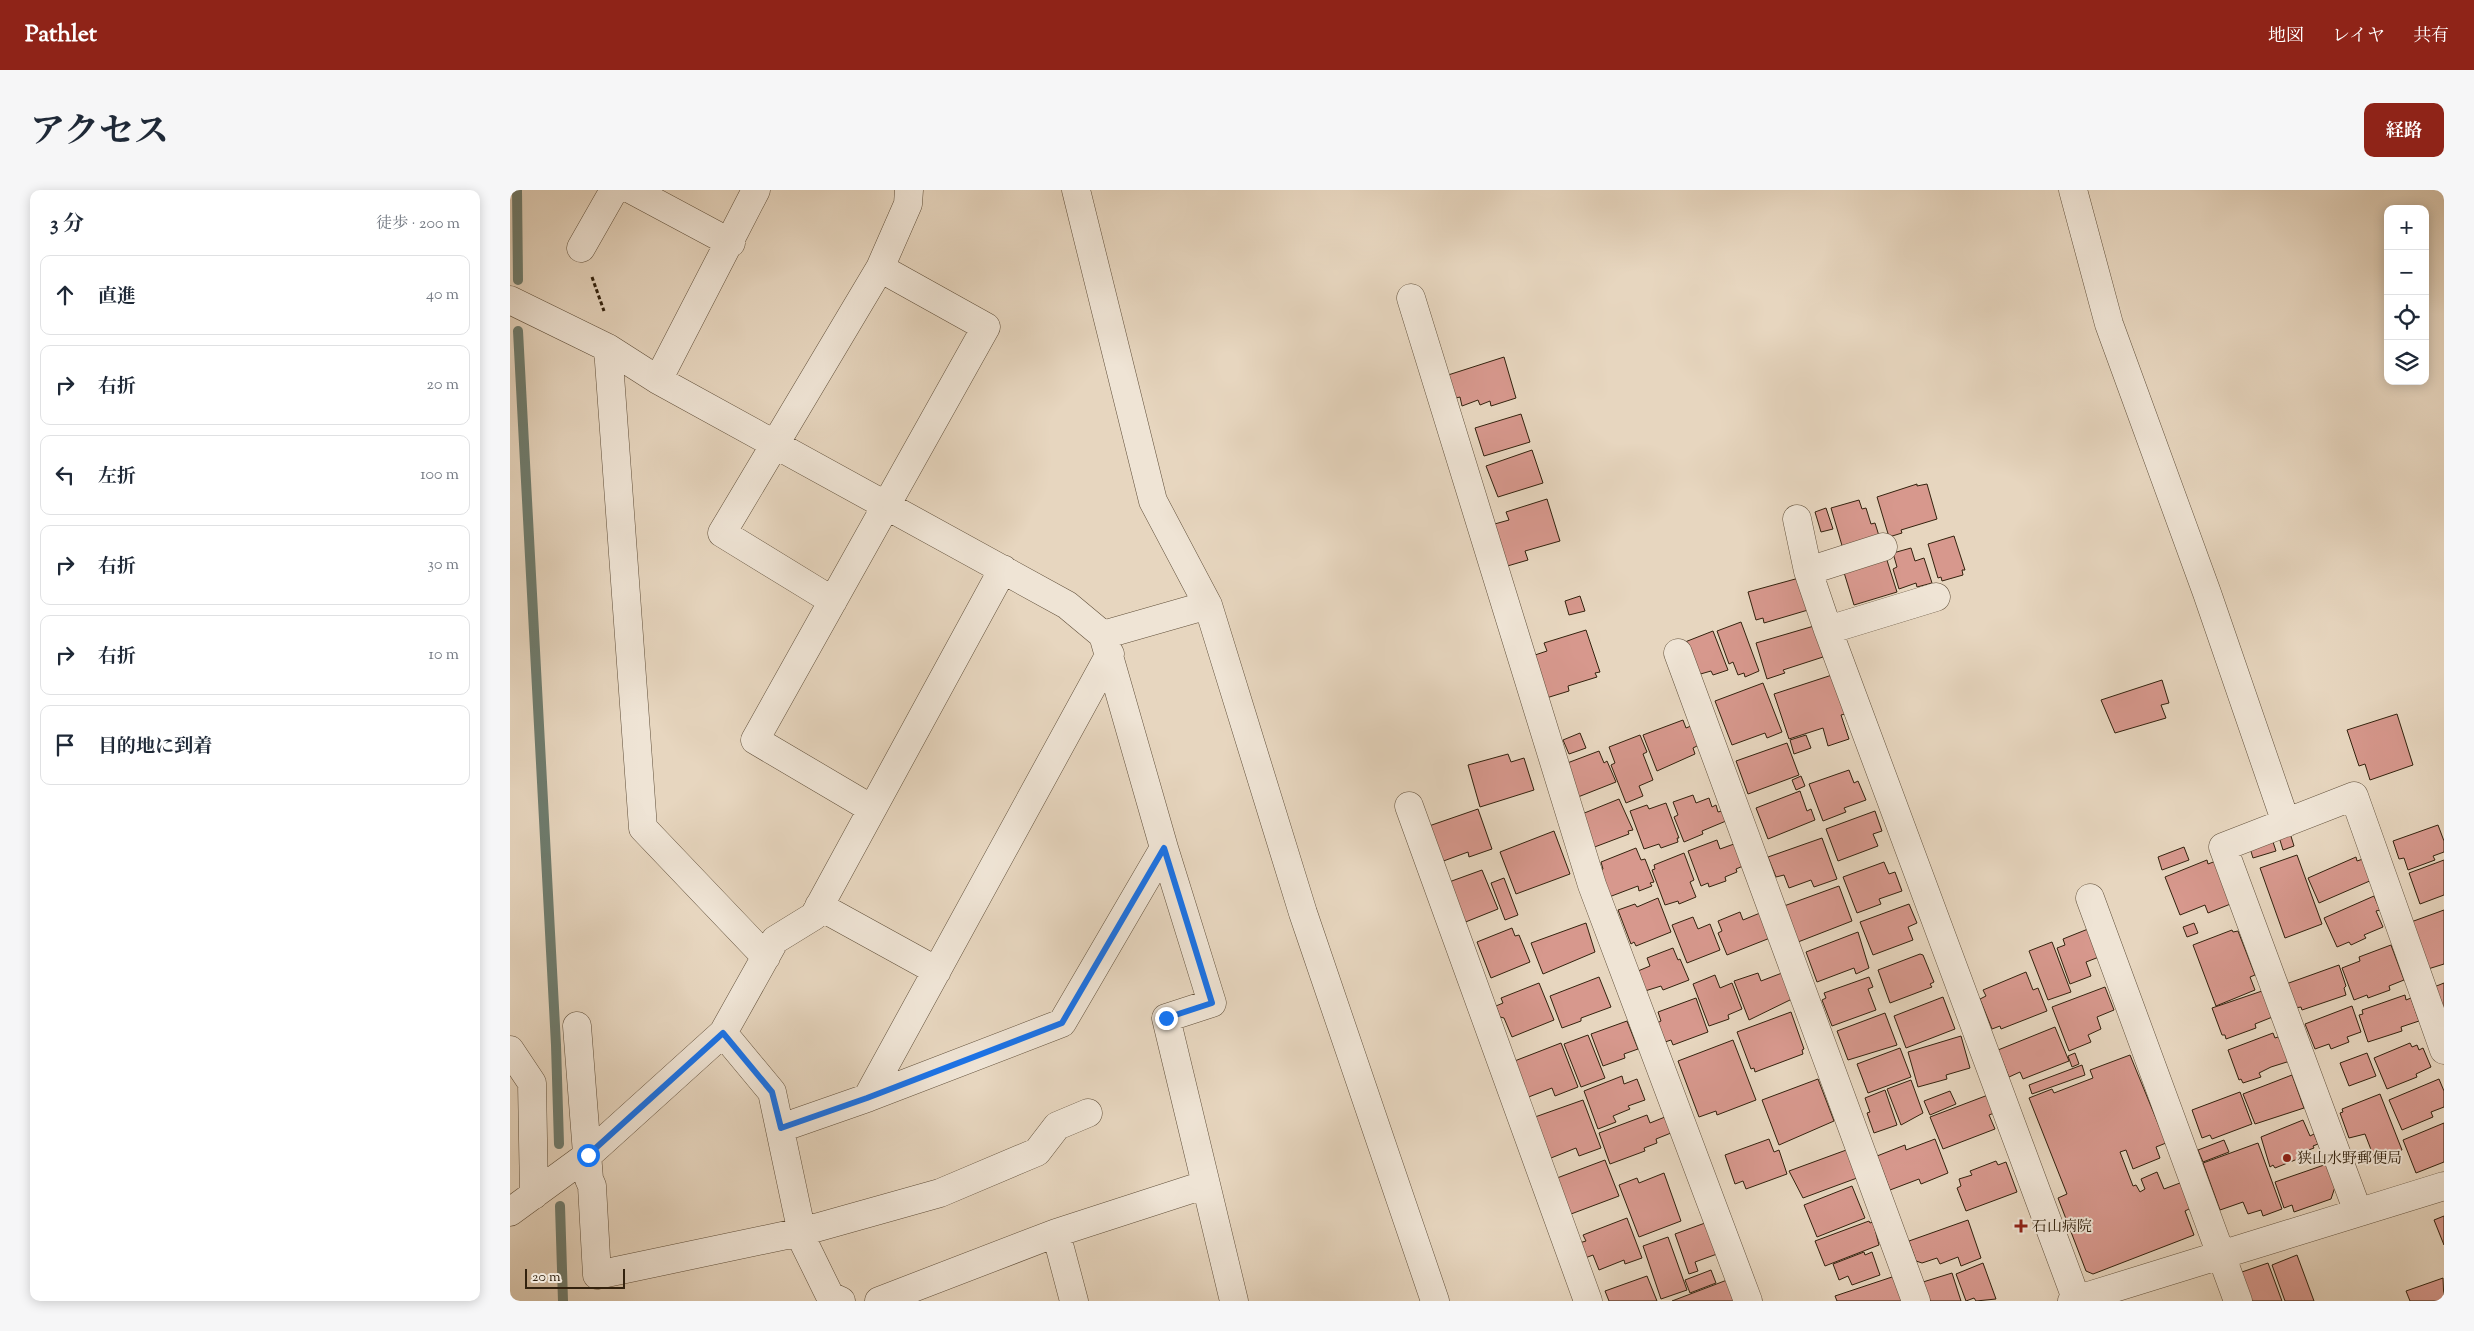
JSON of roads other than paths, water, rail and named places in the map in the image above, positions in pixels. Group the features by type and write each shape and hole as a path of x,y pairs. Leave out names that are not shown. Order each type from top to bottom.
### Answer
{"street":[{"path":"582,248 614,190"},
{"path":"632,190 731,243"},
{"path":"658,380 731,243 756,190"},
{"path":"833,601 722,533 880,268 908,204 909,190"},
{"path":"1076,190 1153,501 1208,605 1303,913 1435,1301"},
{"path":"2073,190 2109,324 2207,593 2286,823"},
{"path":"872,809 754,740 986,327 880,268"},
{"path":"1411,298 1592,886 1748,1301"},
{"path":"510,300 608,348 658,380 1067,605 1106,645 1164,848 1212,1003 1166,1018 1204,1185 1234,1301"},
{"path":"608,348 643,828 766,957"},
{"path":"1797,520 1808,571 1828,630 2075,1301 2444,1186"},
{"path":"1808,571 1883,547"},
{"path":"510,1212 588,1155 723,1033 775,940 814,916 1003,569"},
{"path":"1828,630 1936,597"},
{"path":"867,1098 937,971 1106,645 1208,605"},
{"path":"1678,653 1916,1301"},
{"path":"2358,1212 2224,847 2354,796 2444,1050"},
{"path":"1409,806 1588,1301"},
{"path":"781,1128 867,1098 1062,1023 1164,848"},
{"path":"2090,898 2238,1301"},
{"path":"819,906 937,971"},
{"path":"577,1026 589,1179 592,1186 597,1275 801,1232 884,1210 949,1189 1037,1152 1057,1126 1088,1113"},
{"path":"723,1033 772,1092 781,1128 801,1232 830,1296 841,1301"},
{"path":"510,1050 532,1083 534,1195"},
{"path":"879,1301 1056,1233 1204,1185"},
{"path":"1056,1233 1074,1301"}],"waterway":[{"path":"517,190 518,280"},
{"path":"518,331 556,1045 559,1144"},
{"path":"560,1206 563,1301"}],"place":[{"name":"狭山水野郵便局","path":"2287,1158"},
{"name":"石山病院","path":"2021,1226"}]}
